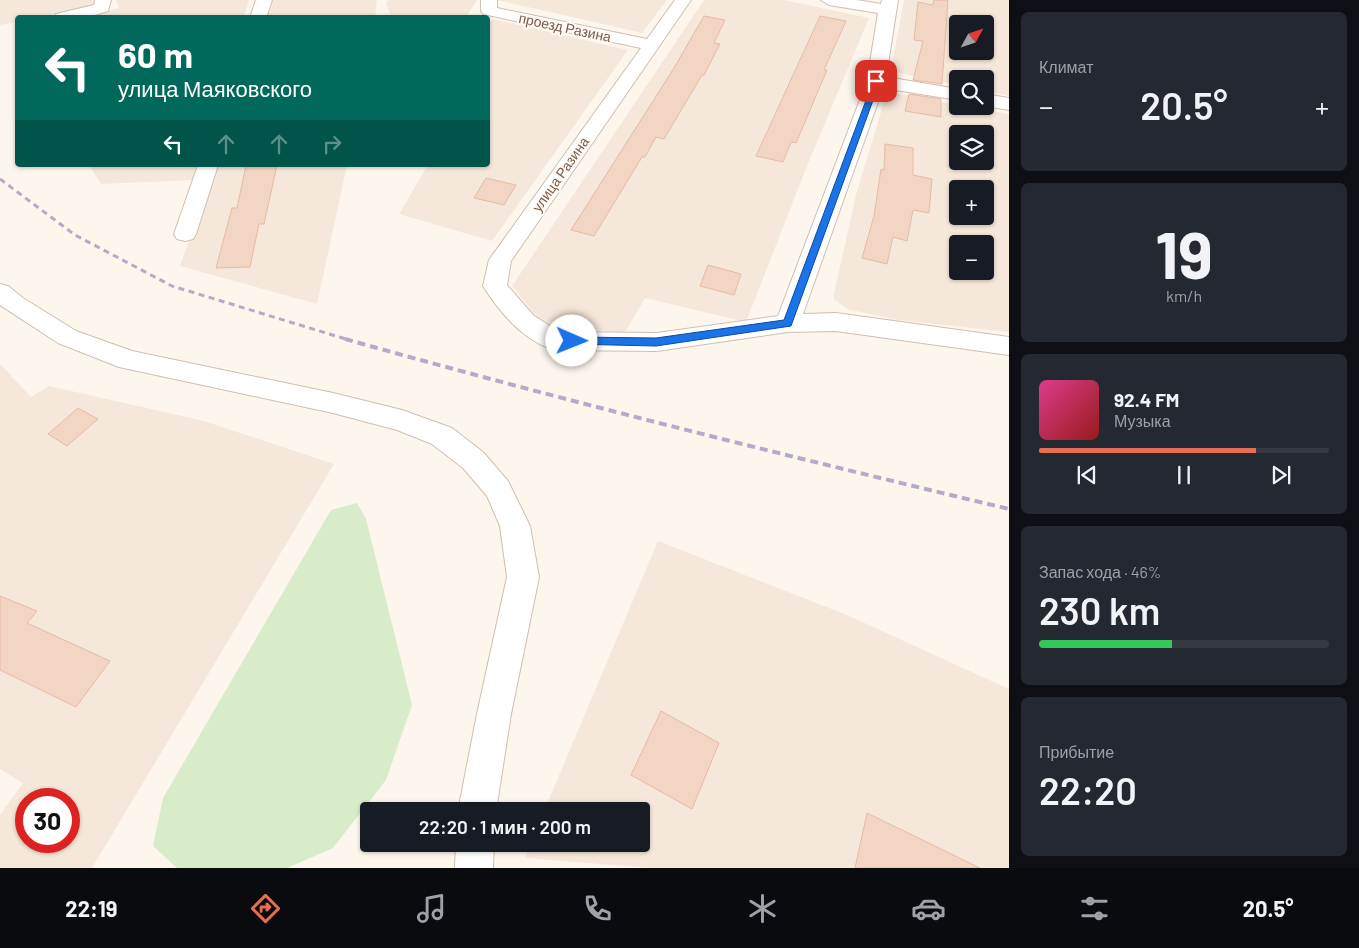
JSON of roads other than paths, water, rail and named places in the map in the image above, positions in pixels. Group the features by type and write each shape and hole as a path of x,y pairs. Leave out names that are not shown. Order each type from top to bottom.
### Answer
{"street":[{"path":"74,15 102,8 103,0"},
{"path":"259,15 264,0"},
{"name":"улица Разина","path":"683,0 500,260 495,286 525,322 555,341 656,342 788,323"},
{"path":"829,0 888,5 876,81 788,323 836,322 1009,346"},
{"name":"проезд Разина","path":"487,9 652,45"},
{"path":"876,81 949,93"},
{"path":"994,102 1009,104"},
{"path":"185,234 207,167"},
{"path":"0,292 14,304 67,337 128,360 333,403 402,421 442,436 473,460 498,489 515,526 523,577 494,714 479,802"},
{"path":"474,868 475,852"}],"railway":[{"path":"0,179 75,235 172,286 349,340"},
{"path":"345,339 676,427 1009,509"}]}
